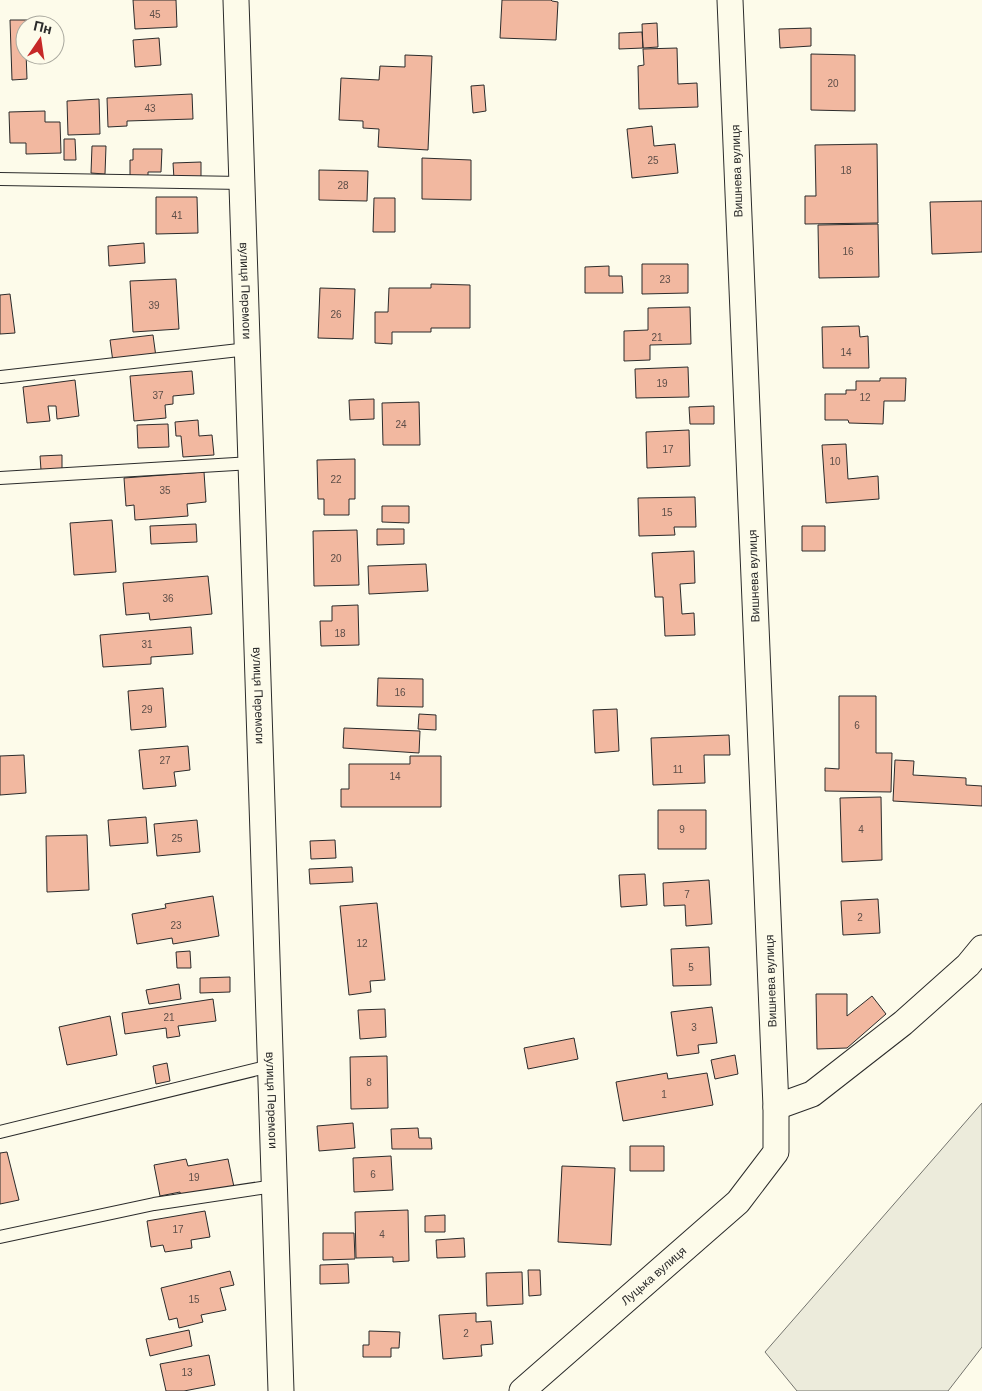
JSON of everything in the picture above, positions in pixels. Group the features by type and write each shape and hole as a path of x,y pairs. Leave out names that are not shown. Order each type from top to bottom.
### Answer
{"street":[{"name":"вулиця Перемоги","path":"236,0 281,1391"},
{"name":"Вишнева вулиця","path":"730,0 776,1107 776,1152"},
{"path":"776,1107 812,1094 903,1023 968,966 982,948"},
{"name":"Луцька вулиця","path":"522,1391 738,1202 776,1152"}],"lane":[{"path":"0,179 242,183"},
{"path":"1,377 248,349"},
{"path":"0,478 252,463"},
{"path":"0,1132 270,1066"},
{"path":"0,1237 154,1204 274,1186"}],"shaded area":[{"path":"982,1103 982,1347 948,1391 797,1391 765,1352"}],"building":[{"path":"133,0 176,0 177,27 135,29"},
{"path":"502,0 551,0 558,2 556,40 500,38"},
{"path":"10,20 15,20 15,65 26,65 27,79 12,80"},
{"path":"657,23 658,47 643,48 642,24"},
{"path":"811,28 811,46 780,48 779,29"},
{"path":"642,32 643,48 619,49 619,33"},
{"path":"159,38 161,65 135,67 133,40"},
{"path":"677,48 678,84 697,83 698,107 639,109 638,66 644,65 643,49"},
{"path":"811,54 855,55 855,111 811,110"},
{"path":"405,55 432,56 428,150 378,147 379,129 363,128 363,121 339,120 341,78 379,80 380,66 405,67"},
{"path":"484,85 486,111 473,113 471,86"},
{"path":"192,94 193,119 127,121 127,126 108,127 107,98"},
{"path":"99,99 100,134 68,135 67,101"},
{"path":"45,111 45,122 60,122 61,153 26,154 26,143 10,143 9,112"},
{"path":"652,126 654,146 675,144 678,173 632,178 627,129"},
{"path":"64,139 75,139 76,160 64,160"},
{"path":"877,144 878,223 805,224 805,196 816,196 815,145"},
{"path":"92,146 106,146 105,174 91,173"},
{"path":"133,149 162,149 161,172 148,172 148,177 130,176 130,160 133,160"},
{"path":"422,158 471,160 471,200 422,199"},
{"path":"201,162 201,178 174,179 173,163"},
{"path":"319,170 368,171 367,201 319,200"},
{"path":"156,197 197,197 198,233 156,234"},
{"path":"374,198 395,198 395,232 373,232"},
{"path":"982,201 982,252 932,254 930,202"},
{"path":"878,224 879,277 819,278 818,225"},
{"path":"144,243 145,263 109,266 108,246"},
{"path":"642,264 688,264 688,293 642,294"},
{"path":"609,266 609,276 622,276 623,293 585,293 585,267"},
{"path":"176,279 179,329 133,332 130,281"},
{"path":"431,284 470,285 470,328 431,328 431,332 392,332 392,344 375,343 375,312 388,312 389,288 431,288"},
{"path":"320,288 355,289 353,339 318,338"},
{"path":"10,294 15,333 0,334 0,295"},
{"path":"690,307 691,344 650,345 650,360 624,361 624,331 648,330 648,308"},
{"path":"859,326 860,337 868,336 869,368 823,368 822,327"},
{"path":"153,335 156,357 113,362 110,340"},
{"path":"688,367 689,397 636,398 635,369"},
{"path":"192,371 194,394 173,396 173,404 165,405 166,418 134,421 130,376"},
{"path":"880,378 906,378 905,401 884,401 883,424 849,423 848,420 825,420 825,394 846,394 846,390 856,390 856,381 880,381"},
{"path":"75,380 79,416 57,419 56,406 48,406 50,421 27,423 23,387"},
{"path":"374,399 374,419 350,420 349,400"},
{"path":"419,402 420,445 383,445 382,403"},
{"path":"714,406 714,424 690,424 689,407"},
{"path":"198,420 199,436 212,435 214,455 183,457 181,436 176,436 175,422"},
{"path":"168,424 169,447 138,448 137,425"},
{"path":"689,430 690,466 647,468 646,432"},
{"path":"846,444 848,479 878,476 879,499 826,503 822,445"},
{"path":"62,455 62,469 41,470 40,456"},
{"path":"355,459 355,499 349,499 349,515 324,515 324,499 318,499 317,460"},
{"path":"204,472 206,502 187,504 188,516 135,520 134,505 126,506 124,478"},
{"path":"695,497 696,527 674,527 675,535 639,536 638,498"},
{"path":"382,506 409,506 409,523 382,522"},
{"path":"112,520 116,572 74,575 70,523"},
{"path":"196,524 197,542 151,544 150,526"},
{"path":"802,526 825,526 825,551 802,551"},
{"path":"377,529 404,529 404,544 377,545"},
{"path":"357,530 359,585 314,586 313,531"},
{"path":"694,551 695,583 680,584 682,614 694,613 695,635 665,636 663,597 655,597 652,553"},
{"path":"426,564 428,591 369,594 368,566"},
{"path":"208,576 212,614 150,620 149,613 126,615 123,583"},
{"path":"358,605 359,645 321,646 320,621 332,621 332,606"},
{"path":"191,627 193,654 151,657 151,664 103,667 100,635"},
{"path":"378,678 423,679 423,707 377,706"},
{"path":"163,688 166,727 131,730 128,691"},
{"path":"839,696 876,696 876,753 892,753 891,792 825,791 825,768 839,769"},
{"path":"617,709 619,751 595,753 593,710"},
{"path":"419,714 436,715 436,730 418,729"},
{"path":"344,728 420,731 419,753 343,748"},
{"path":"729,735 730,755 704,755 705,783 653,785 651,738"},
{"path":"188,746 190,770 174,772 176,786 143,789 139,750"},
{"path":"24,755 26,793 0,795 0,756"},
{"path":"410,756 441,756 441,807 341,807 341,789 349,789 349,764 410,764"},
{"path":"895,760 914,761 913,775 966,778 966,785 982,786 982,806 893,801"},
{"path":"881,797 882,860 842,862 840,798"},
{"path":"658,810 706,810 706,849 658,849"},
{"path":"146,817 148,843 110,846 108,820"},
{"path":"197,820 200,852 157,856 154,824"},
{"path":"87,835 89,890 47,892 46,836"},
{"path":"335,840 336,858 311,859 310,841"},
{"path":"352,867 353,882 310,884 309,869"},
{"path":"645,874 647,905 621,907 619,875"},
{"path":"709,880 712,924 686,926 685,905 664,906 663,883"},
{"path":"213,896 219,936 173,944 172,938 137,944 132,914 166,908 165,904"},
{"path":"878,899 880,933 843,935 841,901"},
{"path":"377,903 385,980 370,981 371,992 349,995 340,906"},
{"path":"709,947 711,985 673,986 671,949"},
{"path":"190,951 191,968 177,968 176,952"},
{"path":"230,977 230,992 200,993 200,978"},
{"path":"179,984 181,999 149,1004 146,990"},
{"path":"816,994 847,994 847,1016 872,996 886,1014 847,1048 817,1049"},
{"path":"213,999 216,1021 178,1026 180,1036 167,1038 166,1028 125,1034 122,1013"},
{"path":"712,1007 717,1043 698,1045 699,1053 677,1056 671,1012"},
{"path":"385,1009 386,1037 360,1039 358,1010"},
{"path":"110,1016 117,1055 67,1065 59,1027"},
{"path":"574,1038 578,1059 528,1069 524,1048"},
{"path":"735,1055 738,1074 715,1079 711,1060"},
{"path":"387,1056 388,1108 351,1109 350,1057"},
{"path":"167,1063 170,1081 156,1084 153,1066"},
{"path":"667,1073 668,1079 707,1073 713,1105 623,1121 616,1082"},
{"path":"353,1123 355,1148 319,1151 317,1126"},
{"path":"418,1128 419,1138 431,1138 432,1149 392,1149 391,1129"},
{"path":"630,1146 664,1146 664,1171 630,1171"},
{"path":"7,1152 19,1200 0,1204 0,1153"},
{"path":"391,1156 393,1190 354,1192 353,1158"},
{"path":"186,1159 188,1166 228,1159 234,1187 181,1197 180,1192 160,1196 154,1165"},
{"path":"562,1166 615,1168 611,1245 558,1242"},
{"path":"408,1210 409,1261 393,1262 393,1257 356,1258 355,1212"},
{"path":"205,1211 210,1237 191,1240 192,1248 165,1252 163,1245 151,1247 147,1221"},
{"path":"445,1215 445,1232 425,1232 425,1216"},
{"path":"323,1233 354,1233 355,1259 323,1260"},
{"path":"464,1238 465,1257 437,1258 436,1240"},
{"path":"348,1264 349,1283 320,1284 320,1265"},
{"path":"528,1270 540,1270 541,1295 529,1296"},
{"path":"230,1271 234,1285 220,1288 226,1310 201,1315 203,1322 179,1328 177,1318 169,1320 161,1288"},
{"path":"522,1272 523,1304 487,1306 486,1273"},
{"path":"476,1313 476,1322 491,1321 493,1344 481,1345 482,1356 443,1359 439,1315"},
{"path":"189,1330 192,1346 150,1356 146,1339"},
{"path":"369,1331 400,1332 399,1348 391,1348 391,1357 363,1357 363,1345 369,1345"},
{"path":"209,1355 215,1385 184,1391 166,1391 160,1364"}]}
